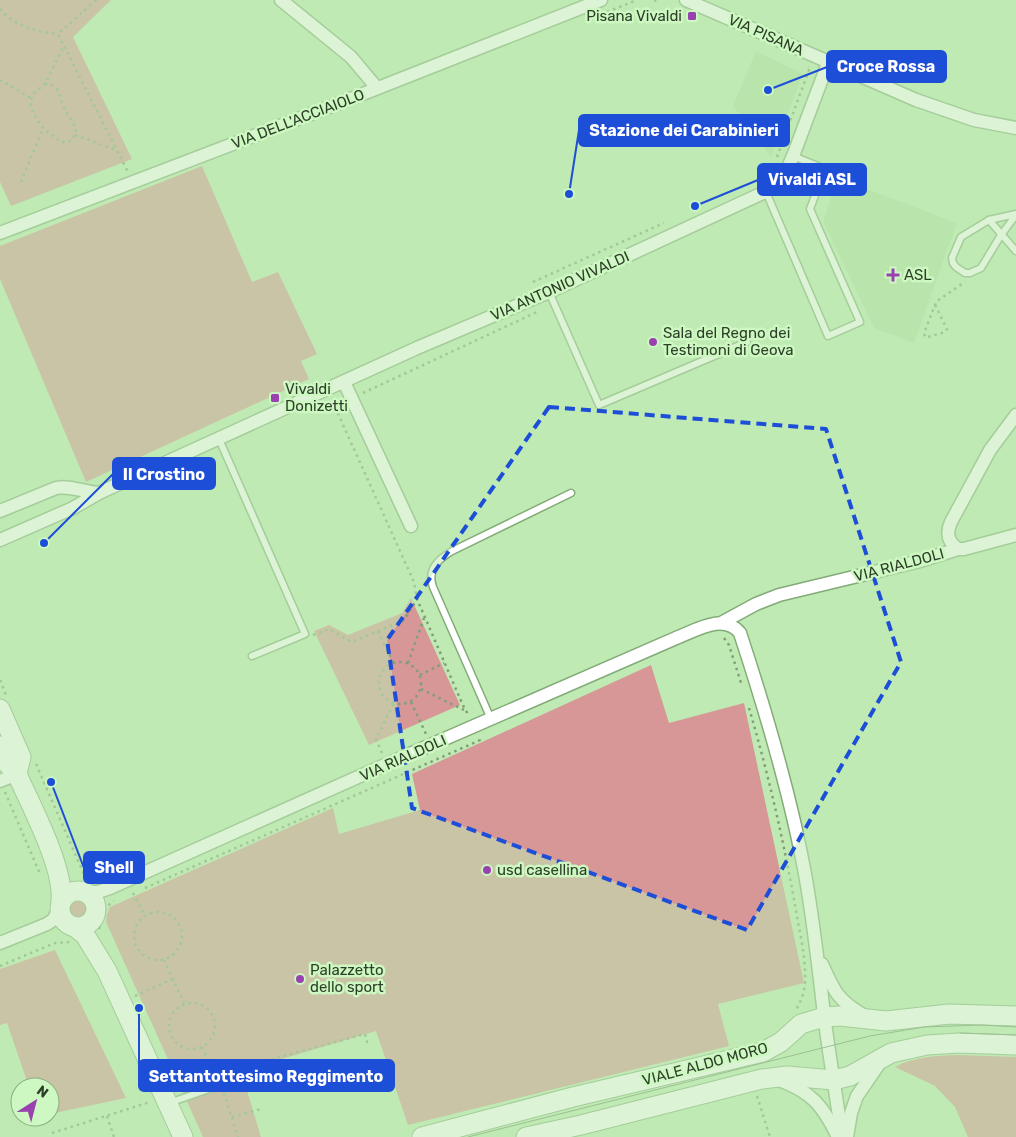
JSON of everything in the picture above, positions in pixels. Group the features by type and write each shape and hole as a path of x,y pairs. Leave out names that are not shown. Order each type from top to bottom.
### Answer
{"street":[{"path":"281,0 351,58 377,88"},
{"name":"VIA PISANA","path":"686,0 916,100 965,118 1016,128"},
{"name":"VIA DELL'ACCIAIOLO","path":"0,233 597,1"},
{"name":"VIA ANTONIO VIVALDI","path":"0,540 73,508 99,492 549,292 780,185 828,63"},
{"path":"344,382 411,526"},
{"name":"VIA RIALDOLI","path":"958,549 952,544 948,534 951,522 990,450 1016,416"},
{"name":"VIA ANTONIO VIVALDI","path":"0,511 56,488 70,487 99,492"},
{"path":"73,508 80,490"},
{"path":"958,549 1016,535"},
{"name":"VIA RIALDOLI","path":"0,943 53,920 60,905 72,892 88,886 98,892 110,888 476,735 491,719 676,638 707,626 720,629 756,604 780,595 920,561 958,549"},
{"path":"720,629 736,628 740,633 765,710 786,787 805,875 842,1137"},
{"path":"4,704 21,757 6,779"},
{"path":"0,746 7,763 6,779 54,859 61,882 61,916 72,935"},
{"path":"54,859 88,886 90,895 96,904 97,923 95,931 107,971 183,1137"},
{"path":"72,935 87,925 97,923"},
{"path":"72,935 85,935 107,971"},
{"path":"817,953 837,995 846,1004 874,1020"},
{"name":"VIALE ALDO MORO","path":"422,1137 573,1097 763,1052 782,1042 801,1024 824,1016 886,1021 948,1014 1016,1016"},
{"name":"VIALE ALDO MORO","path":"526,1137 581,1125 721,1088 772,1078 794,1076 818,1080 834,1080 850,1076 884,1056 911,1048 944,1044 1016,1045"},
{"path":"847,1137 851,1113 857,1096 884,1056"},
{"path":"772,1078 798,1088 813,1098 826,1113 838,1137"}],"lane":[{"path":"766,192 828,336 860,322 810,209 825,169 793,156"},
{"path":"1016,215 981,268 970,273 956,267 952,258 961,237 989,220 1016,215"},
{"path":"989,220 1016,251"},
{"path":"549,292 600,405 747,342"},
{"path":"219,439 305,634 252,656"},
{"path":"491,719 432,587 432,569 441,558 452,551 571,493"},
{"path":"166,1101 246,1076 254,1080"}],"path":[{"path":"58,34 96,0"},
{"path":"602,14 637,0"},
{"path":"654,0 660,2"},
{"path":"0,9 8,17 22,25 38,31 58,34"},
{"path":"58,34 133,182"},
{"path":"45,84 64,45"},
{"path":"777,157 810,67 801,64"},
{"path":"0,80 32,98"},
{"path":"45,84 51,84 57,89 66,112 76,128 75,135 69,142 60,142 43,128 33,113 31,106 32,98 37,89 45,84"},
{"path":"21,182 43,128"},
{"path":"75,135 118,151"},
{"path":"533,282 664,223"},
{"path":"935,305 947,329 945,332 928,338 924,333 935,305 941,297 976,276 981,268"},
{"path":"465,710 416,599 414,582 335,407 537,312"},
{"path":"305,634 309,637 329,629 352,642 404,620 416,599"},
{"path":"408,663 424,617"},
{"path":"720,629 729,645 743,688"},
{"path":"378,631 393,663"},
{"path":"393,663 408,663 420,675 420,689 411,702 394,703 384,696 379,684 383,670 393,663"},
{"path":"420,675 444,663"},
{"path":"0,680 4,704"},
{"path":"142,889 480,740 476,735 470,715 465,710 420,689"},
{"path":"411,702 426,734"},
{"path":"382,753 376,739 394,703"},
{"path":"748,705 773,795 795,909 805,980 799,1005"},
{"path":"35,762 88,886"},
{"path":"6,779 43,879"},
{"path":"126,896 133,893 145,915"},
{"path":"97,923 106,907 119,899"},
{"path":"158,912 166,913 178,923 182,938 180,946 176,952 164,960 146,958 135,946 134,930 137,922 145,915 158,912"},
{"path":"0,966 72,935"},
{"path":"53,938 56,943"},
{"path":"164,960 184,1003"},
{"path":"121,1003 172,978"},
{"path":"184,1003 200,1003 212,1013 216,1029 208,1043 202,1047 187,1049 174,1041 170,1034 169,1019 172,1012 184,1003"},
{"path":"240,1068 365,1034 368,1046"},
{"path":"215,1075 223,1073"},
{"path":"756,1095 770,1137"},
{"path":"52,1133 166,1101"},
{"path":"232,1117 261,1109"},
{"path":"108,1116 114,1137"}],"highlighted area":[{"path":"549,407 826,429 901,662 747,930 412,808 387,640"}],"shaded area":[{"path":"0,0 111,0 73,37 132,159 11,206 0,182"},
{"path":"756,51 803,74 771,157 733,106"},
{"path":"202,166 252,282 278,272 317,354 301,361 309,379 86,482 0,279 0,246"},
{"name":"ASL","path":"838,178 957,223 914,343 874,328 823,221"},
{"path":"411,598 460,705 369,745 314,631 329,625 348,635 402,613"},
{"name":"usd casellina","path":"651,665 669,723 744,703 804,983 718,1004 729,1046 408,1125 376,1031 241,1071 261,1137 203,1137 106,922 110,907 333,808 339,834 420,810 412,774"},
{"path":"74,900 82,900 88,906 88,914 82,920 74,920 68,914 68,906"},
{"path":"55,950 126,1098 60,1112 60,1077 26,1077 7,1023 0,1025 0,969"},
{"path":"934,1056 1016,1057 1016,1137 968,1137 955,1107 935,1086 895,1067 910,1061"}],"tram line":[{"path":"468,1137 870,1036 924,1027 982,1025 1016,1027"},
{"path":"960,1033 1016,1035"}],"place":[{"name":"Pisana Vivaldi","path":"692,16"},
{"name":"Croce Rossa","path":"768,90"},
{"name":"Stazione dei Carabinieri","path":"569,194"},
{"name":"Vivaldi ASL","path":"695,206"},
{"name":"ASL","path":"893,275"},
{"name":"Sala del Regno dei Testimoni di Geova","path":"653,342"},
{"name":"Vivaldi Donizetti","path":"275,398"},
{"name":"Il Crostino","path":"44,543"},
{"name":"Shell","path":"51,782"},
{"name":"usd casellina","path":"487,870"},
{"name":"Palazzetto dello sport","path":"300,979"},
{"name":"Settantottesimo Reggimento","path":"139,1008"}]}
